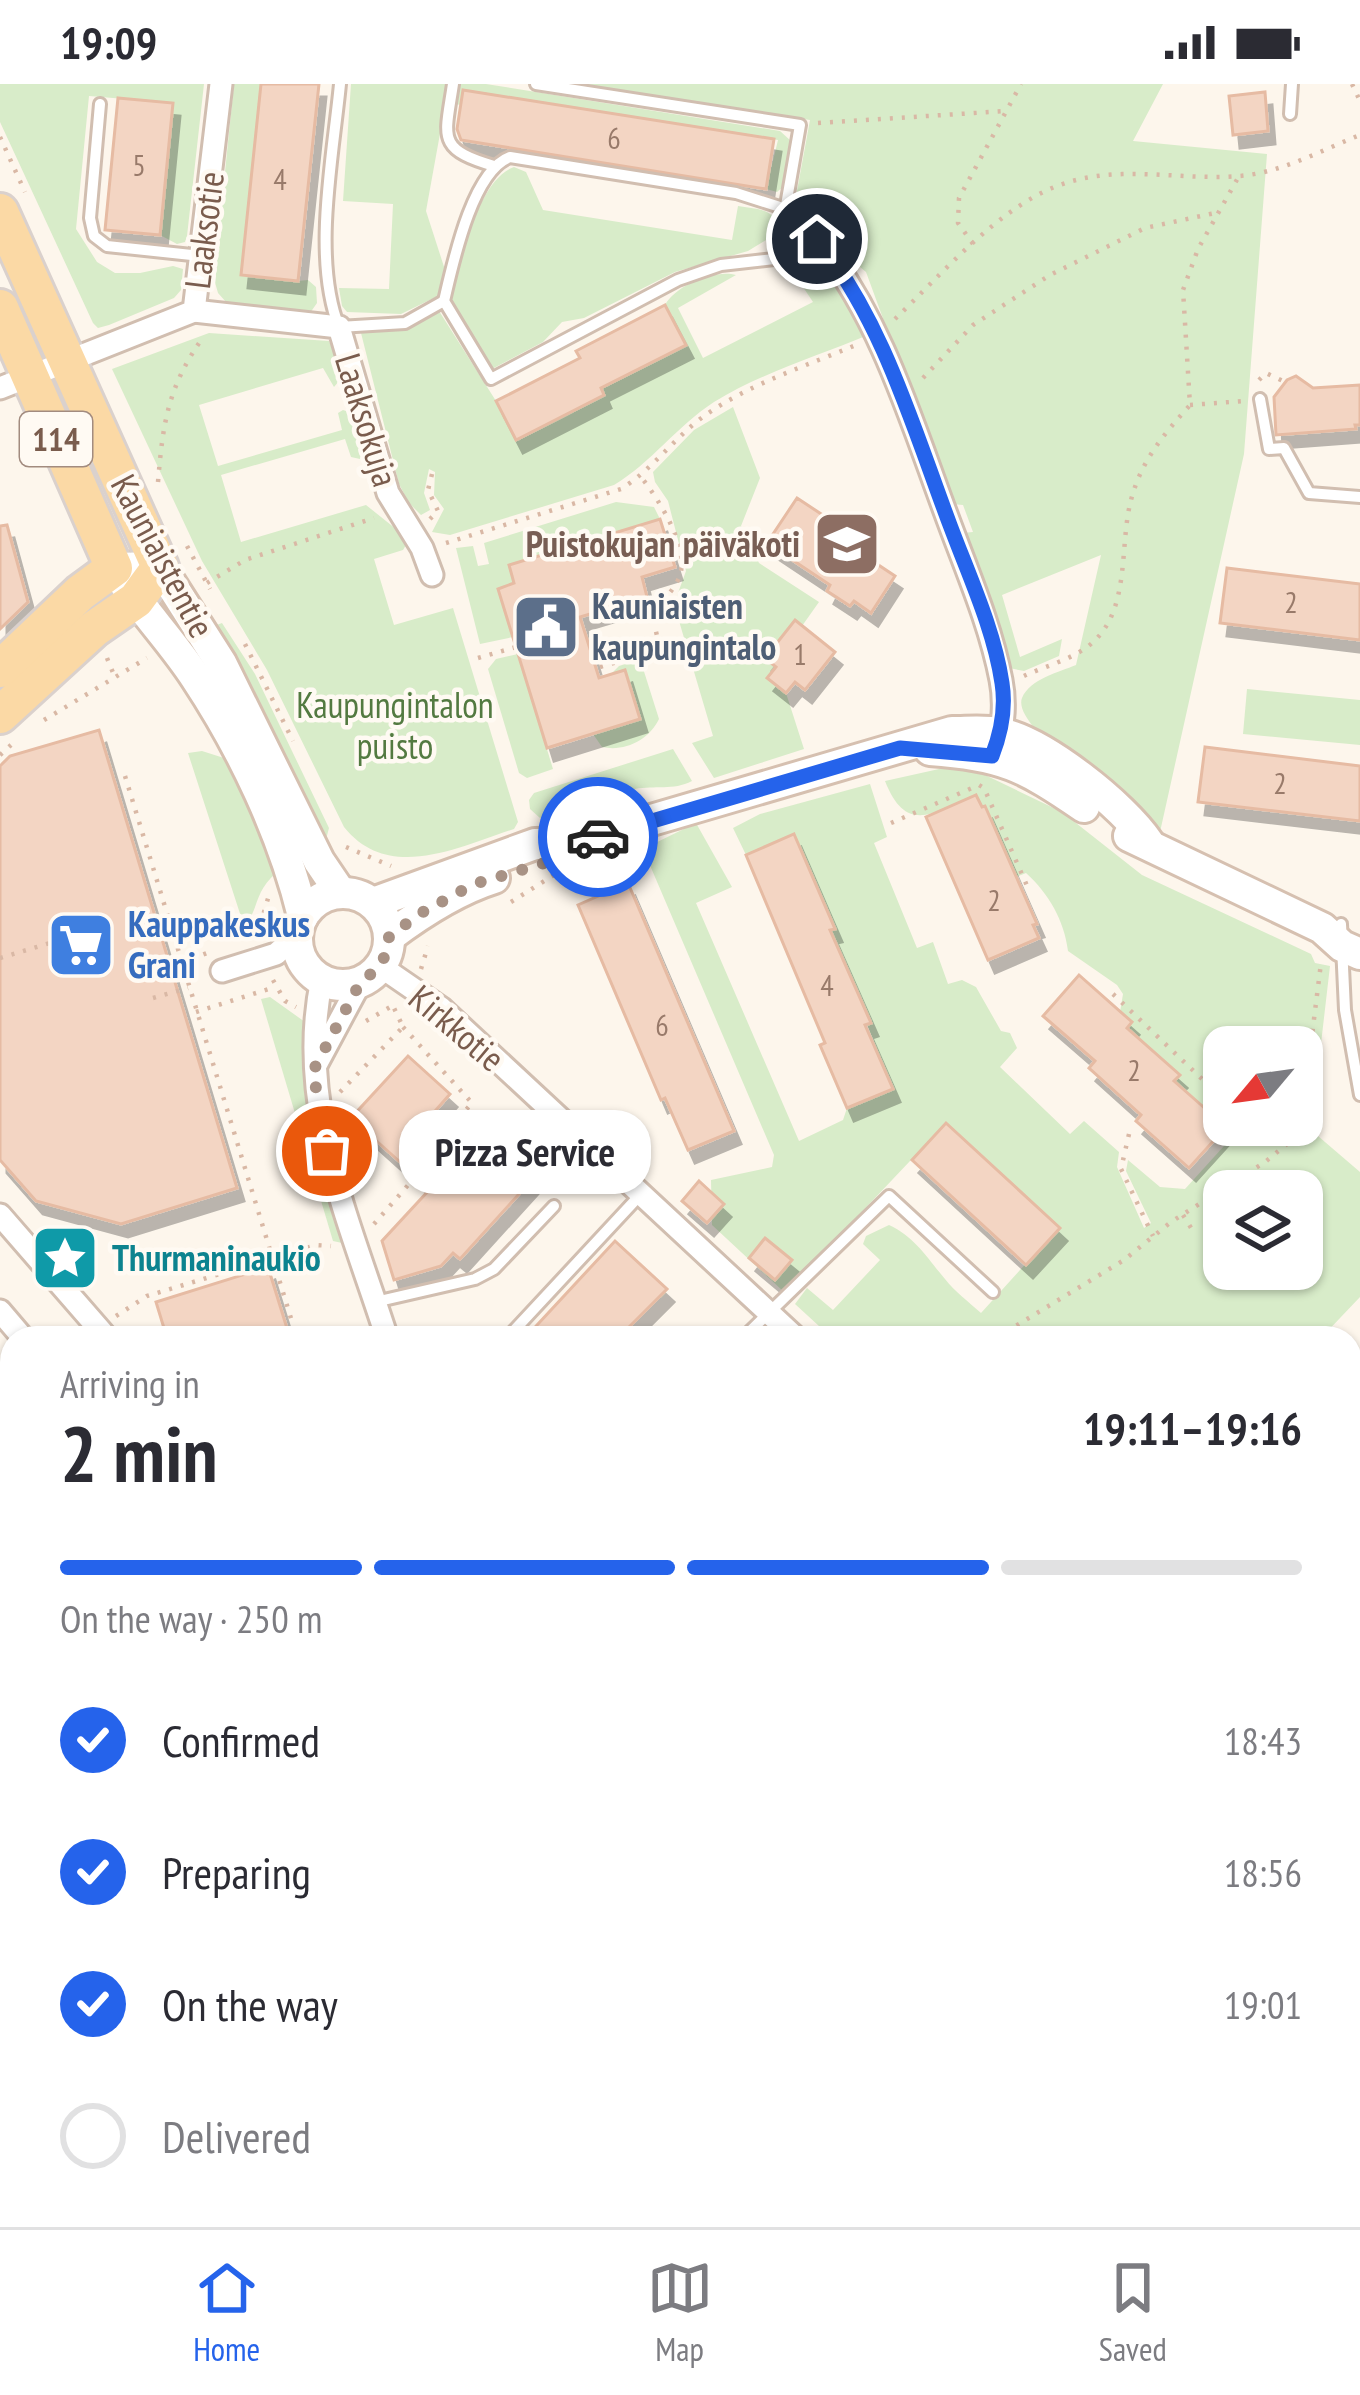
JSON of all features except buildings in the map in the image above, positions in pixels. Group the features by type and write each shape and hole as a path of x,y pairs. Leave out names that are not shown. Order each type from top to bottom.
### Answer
{"main road":[{"name":"Kauniaistentie","path":"0,212 160,567 221,663 319,861 340,892"},
{"name":"Kauniaistentie","path":"0,308 14,381 114,568 171,641 220,716 287,859 299,926"},
{"path":"0,669 80,593 114,568 160,567"},
{"path":"6,729 94,629 136,600 160,567"},
{"path":"373,903 417,900 571,856 952,732 997,744 1122,834 1148,842 1345,940"},
{"path":"389,936 385,918 373,903 340,892 312,904 299,926 302,960 322,979 341,985 370,974 389,936 417,900"}],"street":[{"name":"Laaksotie","path":"14,381 195,323 221,84"},
{"path":"817,239 837,264 877,336 989,631 1003,685 997,744"},
{"name":"Laaksokuja","path":"195,323 339,327 388,494 416,539 431,575"},
{"path":"219,960 276,954 299,926"},
{"path":"313,1071 370,974"},
{"name":"Kirkkotie","path":"370,974 409,987 441,1008 783,1326"},
{"path":"322,979 314,1016 313,1071 327,1151 383,1326"},
{"path":"0,1215 97,1326"}],"lane":[{"path":"340,84 327,226 329,302 339,327 405,323 444,302"},
{"path":"453,84 445,136 449,146 459,156 494,166"},
{"path":"536,84 800,125 784,211"},
{"path":"1290,114 1292,84"},
{"path":"100,104 90,218 94,236 107,246 201,256"},
{"path":"510,157 736,193 784,211 817,239 783,258 721,265 678,280 491,379 444,302 483,181 494,166 510,157"},
{"path":"1260,400 1269,449 1284,448 1309,493 1360,497"},
{"path":"1345,940 1345,1010 1360,1095"},
{"path":"518,1326 640,1194"},
{"path":"756,1326 889,1196 993,1292"},
{"path":"375,1302 475,1279 494,1269 554,1205"}],"path":[{"path":"973,244 958,224 959,198 1021,84"},
{"path":"1352,84 1360,100"},
{"path":"800,125 1006,111"},
{"path":"416,539 621,489 641,477 677,436 711,411 764,383 877,336 973,244 1057,186 1134,171 1239,176 1274,169 1360,135"},
{"path":"1003,685 1090,645 1105,628 1116,602 1131,498 1146,457 1190,405 1183,290 1198,249 1239,176"},
{"path":"902,400 973,325 1051,275 1145,228 1219,213"},
{"path":"157,488 163,424 172,391 182,366 210,329 195,323"},
{"path":"1270,374 1286,382"},
{"path":"1190,405 1260,400"},
{"path":"416,539 438,511 428,490 433,470"},
{"path":"600,667 651,652 658,639 653,622 658,606 682,567 667,511 641,477"},
{"path":"206,583 244,560 396,510"},
{"path":"40,722 116,680 94,629"},
{"path":"244,643 294,742"},
{"path":"478,658 515,647"},
{"path":"0,754 6,729"},
{"path":"124,776 293,1326"},
{"path":"891,823 968,787 984,788 1028,888"},
{"path":"343,845 403,871 433,930 422,969 394,1007 356,1025"},
{"path":"502,905 547,878 571,856"},
{"path":"138,862 149,859"},
{"path":"152,911 164,907"},
{"path":"0,958 80,934"},
{"path":"1313,1026 1323,951 1345,940"},
{"path":"181,963 219,960"},
{"path":"153,998 188,987"},
{"path":"196,1012 275,987"},
{"path":"1113,994 1203,1080"},
{"path":"394,1007 403,1027 472,1103 453,1125"},
{"path":"336,1083 337,1100 403,1027"},
{"path":"1129,1134 1121,1169 1153,1236"},
{"path":"1016,1326 1124,1260 1285,1146"},
{"path":"374,1224 409,1184"},
{"path":"111,1326 147,1296 316,1245 338,1246 377,1234 367,1205"},
{"path":"1183,1215 1193,1231"}],"green space":[{"path":"0,84 204,84 187,236 177,244 160,235 173,103 89,96 76,229 97,262 115,273 183,269 181,290 174,298 109,325 98,328 93,323 0,122"},
{"path":"234,84 261,84 298,281 308,280 316,287 317,303 310,313 226,302 218,293 214,279"},
{"path":"351,84 449,84 426,211 446,273 438,296 401,314 347,312 342,306 339,288 389,289 393,204 343,201"},
{"path":"459,84 486,84 780,131 791,141 784,186 777,192 766,189 778,140 464,90 461,105 455,104"},
{"path":"569,84 1163,84 1133,141 1267,154 1244,454 1160,832 1054,749 1024,712 1022,698 1031,686 1076,665 1101,555 1002,595 1020,657 1062,639 1059,656 1024,671 1009,668 963,533 973,532 963,505 951,504 866,272 794,207 810,120"},
{"path":"514,167 526,172 543,210 732,240 738,206 772,215 776,234 748,251 675,272 584,318 562,322 543,342 492,369 451,301 480,205 501,175"},
{"path":"810,269 841,283 868,335 714,402 614,485 450,535 432,532 444,509 434,495 435,472 429,469 424,493 430,510 421,515 409,503 399,484 361,333 407,329 439,311 496,401 601,388 685,345 665,305 687,285 718,274 736,275 678,308 703,358 813,302 797,278 797,273"},
{"name":"Kaupungintalon puisto","path":"209,333 329,341 344,375 334,387 323,368 199,405 218,466 342,430 338,413 352,413 363,452 360,459 351,457 345,439 221,475 241,542 366,505 396,529 406,545 403,550 374,559 394,625 453,608 518,822 514,829 447,851 403,857 362,844 344,827 267,670 202,561 112,369"},
{"path":"733,407 760,478 741,526 759,563 819,602 802,626 794,621 765,658 776,667 768,678 786,693 804,749 714,778 692,743 713,736 674,604 686,571 668,501 653,472 694,430"},
{"path":"616,502 654,507 660,519 509,565 514,583 498,589 513,637 480,644 456,548 473,546 478,566 489,564 484,543"},
{"path":"222,623 255,674 329,828 324,847 238,661 214,626"},
{"path":"518,654 553,769 527,778 519,773 488,669 496,659"},
{"path":"641,662 659,719 635,743 602,747 593,734 640,719 625,671 610,675"},
{"path":"1247,689 1360,700 1360,745 1243,734"},
{"path":"673,749 692,781 623,792 540,818 530,809 534,793"},
{"path":"202,751 224,758 276,873 244,926 188,753"},
{"path":"948,767 985,775 1062,812 1142,875 1311,954 1315,963 1330,966 1323,1026 1203,1026 1203,1107 1174,1081 1179,1074 1127,1028 1132,1022 1120,1012 1123,994 1117,985 1068,951 1054,908 1026,873 1016,877 976,795 923,815 903,809 885,781"},
{"path":"870,784 887,837 874,843 917,948 933,942 948,984 962,980 976,987 1001,1031 1010,1033 1017,1048 1000,1067 1070,1134 1084,1121 1119,1152 1117,1167 1144,1228 1151,1223 1126,1171 1128,1160 1160,1187 1185,1189 1224,1146 1323,1146 1323,1140 1360,1172 1360,1297 1332,1326 819,1326 795,1304 807,1288 833,1310 880,1260 863,1244 866,1236 889,1225 914,1242 981,1313 1059,1227 946,1123 785,1293 712,1225 711,1180 772,1167 774,1155 643,849 696,823 732,887 696,903 799,1141 843,1120 847,1108 892,1088 830,930 835,928 794,835 746,855 733,828 760,814"},
{"path":"270,997 305,1022 307,1107 342,1243 333,1241 261,999"}],"way so far":[{"path":"327,1151 313,1071 361,981 386,957 389,936 474,884 542,864 573,843 598,837"}],"place":[{"name":"Puistokujan päiväkoti","path":"847,544"},
{"name":"Kauniaisten kaupungintalo","path":"546,627"},
{"name":"Kauppakeskus Grani","path":"81,945"},
{"name":"Pizza Service","path":"327,1151"},
{"name":"Thurmaninaukio","path":"65,1258"}],"route":[{"path":"598,837 900,748 992,756 1001,733 1003,685 989,631 919,442 877,336 837,264 817,239"}]}
